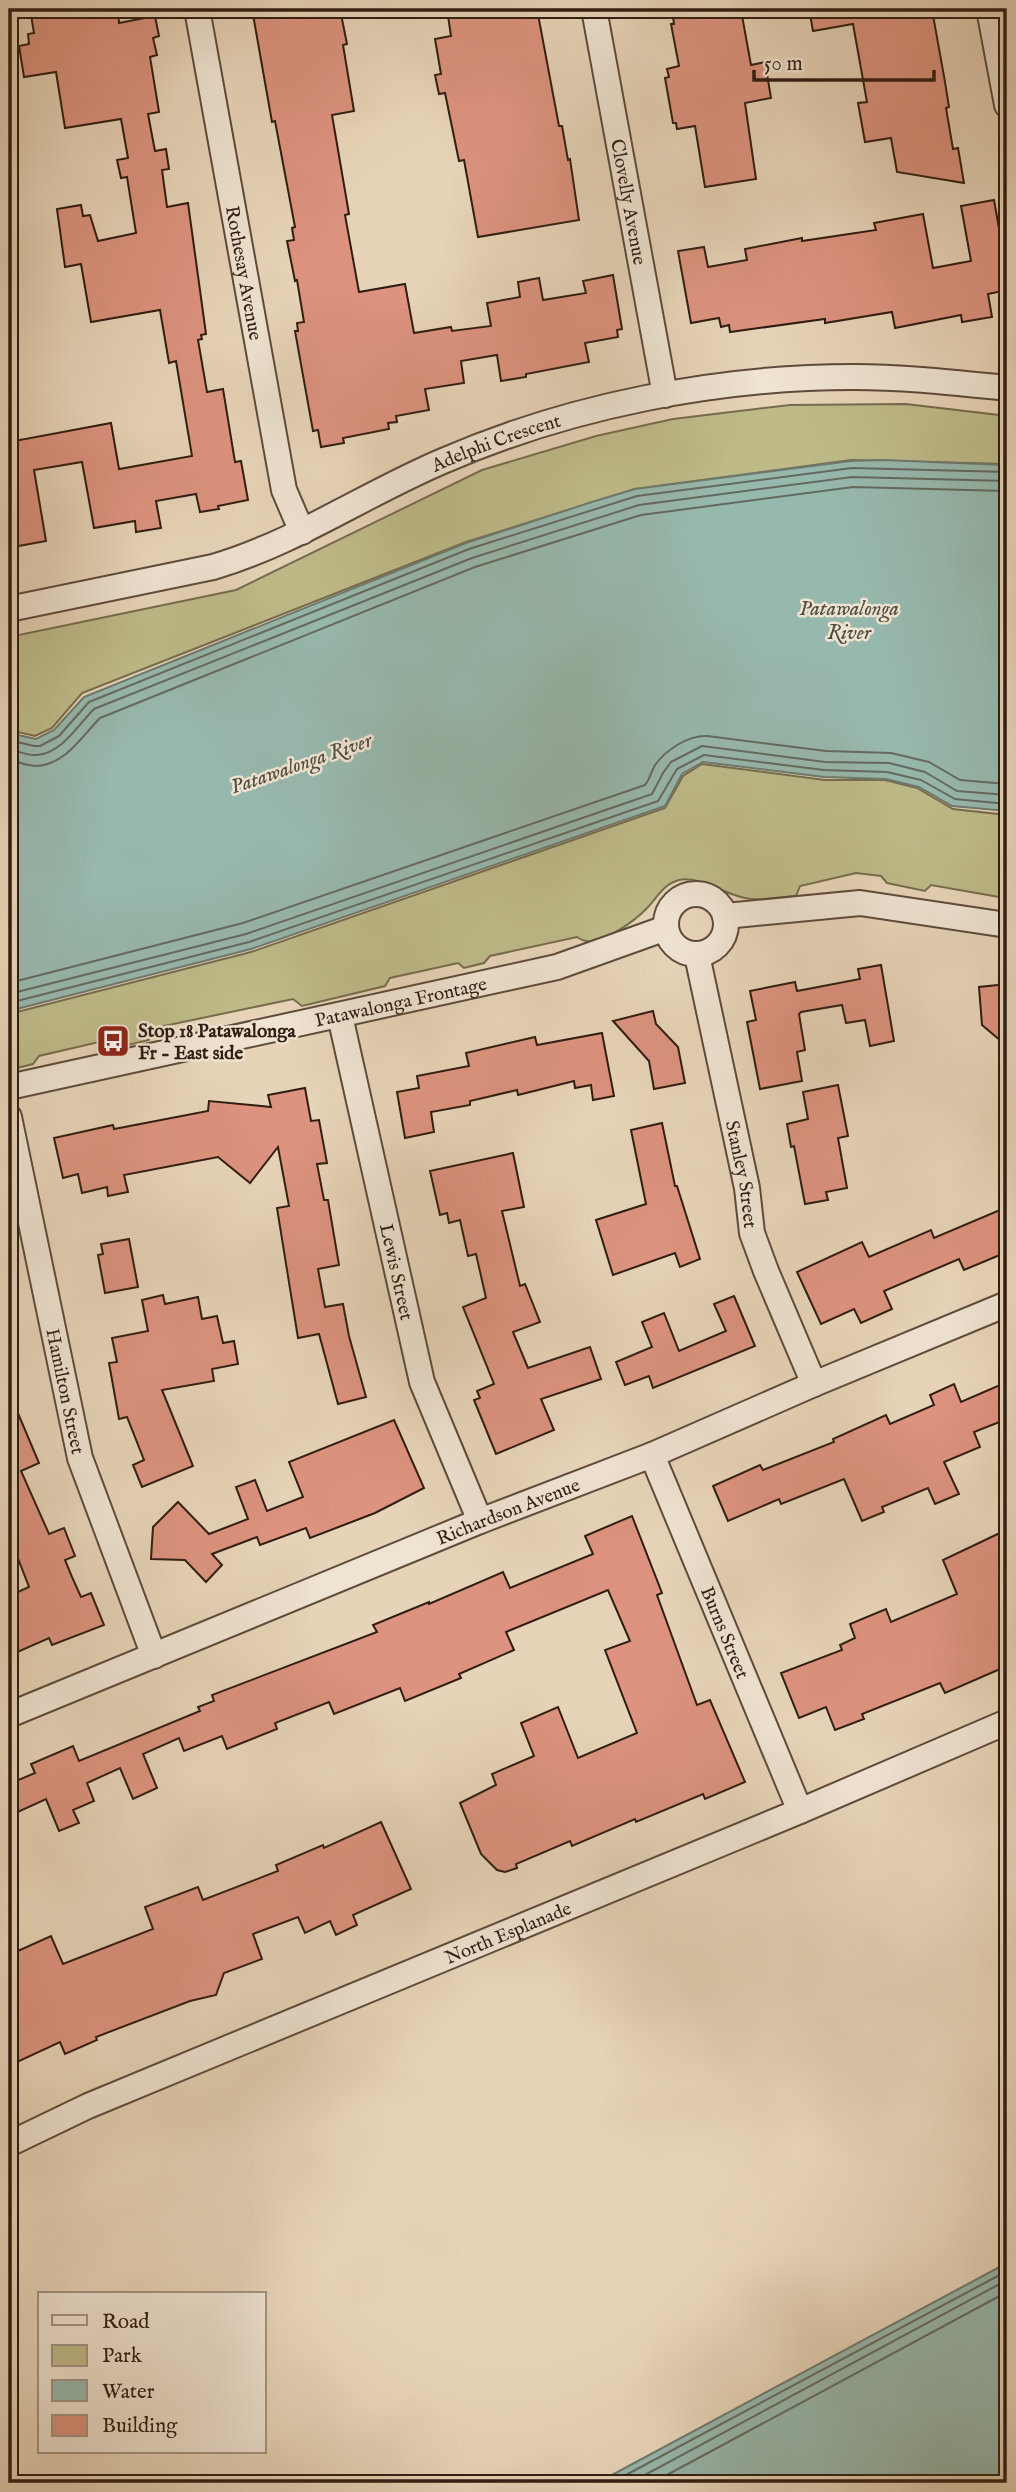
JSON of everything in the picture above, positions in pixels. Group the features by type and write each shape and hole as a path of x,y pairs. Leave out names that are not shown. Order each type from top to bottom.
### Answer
{"street":[{"name":"Rothesay Avenue","path":"197,9 285,490 302,532"},
{"name":"Clovelly Avenue","path":"594,9 665,395"},
{"path":"989,9 1007,105"},
{"name":"Adelphi Crescent","path":"9,609 213,568 270,548 391,484 493,441 596,409 725,386 854,377 1007,388"},
{"path":"690,895 708,896 725,916 726,925 721,942 706,953 697,955 688,954 673,945 666,928 669,911 681,898 690,895"},
{"path":"725,916 860,903 1007,925"},
{"name":"Patawalonga Frontage","path":"9,1087 557,967 666,928"},
{"name":"Stanley Street","path":"697,955 747,1188 752,1233 814,1384"},
{"name":"Lewis Street","path":"340,1016 422,1382 480,1521"},
{"name":"Hamilton Street","path":"9,1117 80,1458 153,1656"},
{"name":"Richardson Avenue","path":"9,1715 480,1521 652,1455 1007,1304"},
{"name":"Burns Street","path":"652,1455 800,1811"},
{"name":"North Esplanade","path":"9,2144 88,2106 800,1811 1007,1722"}],"green space":[{"path":"906,404 1007,416 1007,464 851,460 635,489 466,542 82,693 52,728 35,736 9,730 9,637 236,590 482,470 596,436 673,419 790,405"},
{"path":"702,764 825,780 885,780 917,788 953,809 1007,815 1007,904 999,897 931,885 925,891 887,883 881,876 856,873 800,886 796,896 763,899 743,898 696,881 679,880 664,888 635,919 602,939 586,941 577,937 490,956 484,963 464,968 458,963 390,978 385,986 302,1006 293,999 154,1028 149,1040 124,1046 116,1038 39,1056 33,1064 9,1070 9,1014 251,952 665,808 683,776"}],"water":[{"name":"Patawalonga River","path":"851,461 1007,465 1007,811 952,806 919,787 886,779 824,777 703,762 682,774 665,806 251,949 9,1011 9,733 36,739 54,730 84,697 466,543 592,502 635,489"},
{"path":"1007,2263 1007,2483 597,2483"}],"building":[{"path":"30,9 118,9 119,23 155,16 159,36 153,38 157,55 150,57 159,112 148,114 155,151 166,149 169,169 162,170 167,207 188,203 206,334 201,335 202,339 198,340 207,392 223,389 235,462 241,461 248,500 200,512 196,494 156,501 161,528 136,532 135,521 94,528 82,462 34,470 46,541 13,547 9,525 9,442 111,423 119,469 192,456 176,361 169,363 160,310 91,322 81,264 65,267 57,209 81,205 83,216 90,215 98,241 136,233 127,177 121,178 117,160 128,158 121,119 65,128 56,72 24,77 19,46 29,44 28,34 34,33"},
{"path":"252,9 340,9 347,44 343,45 354,111 332,115 349,214 345,215 359,292 405,284 414,333 451,327 452,331 491,326 487,303 520,297 518,282 539,278 543,300 586,293 583,281 613,275 622,329 617,330 618,337 585,343 589,362 501,381 497,355 461,361 464,383 425,389 429,410 396,416 397,422 388,423 389,429 343,438 344,443 321,447 318,430 313,431 295,331 298,331 297,323 304,322 287,241 294,240 292,228 295,227 275,121 272,122"},
{"path":"447,9 537,9 559,126 562,126 568,160 570,159 579,220 478,237 464,160 459,161 445,93 439,94 435,75 441,74 435,39 451,36"},
{"path":"672,9 717,9 718,14 741,10 751,65 765,62 771,98 745,103 756,179 705,187 695,126 677,129 676,123 673,123 665,78 669,77 667,69 679,66 671,24 674,24"},
{"path":"809,9 929,9 930,16 933,15 945,82 953,149 958,148 964,183 897,172 891,138 865,142 858,103 867,102 853,24 813,31"},
{"path":"994,200 1007,274 1007,290 988,294 992,317 962,322 961,315 895,328 892,312 825,323 825,319 730,332 729,325 721,327 719,318 691,323 678,251 704,247 708,267 747,260 745,249 802,238 802,241 876,230 874,223 923,214 933,268 971,261 961,206"},
{"path":"881,965 894,1041 870,1046 865,1020 846,1023 842,1005 801,1012 799,1014 805,1050 797,1052 802,1081 760,1089 747,1022 756,1020 750,991 795,982 797,991 860,979 858,969"},
{"path":"1007,984 1007,1046 982,1025 979,987"},
{"path":"653,1011 656,1024 678,1047 685,1083 654,1089 649,1061 613,1021"},
{"path":"602,1033 614,1096 593,1100 591,1085 575,1088 574,1081 518,1095 517,1090 470,1101 470,1105 431,1112 434,1132 405,1138 397,1092 419,1088 417,1076 469,1066 466,1053 535,1037 537,1045"},
{"path":"838,1085 848,1136 838,1138 847,1188 826,1192 828,1200 805,1204 787,1124 808,1119 803,1092"},
{"path":"305,1088 311,1121 319,1120 327,1163 317,1164 324,1200 328,1200 339,1265 318,1269 325,1307 343,1304 366,1397 338,1404 319,1334 298,1338 277,1208 289,1206 278,1147 250,1183 218,1157 124,1175 128,1192 108,1196 107,1187 82,1193 78,1174 63,1178 54,1138 113,1125 114,1129 208,1111 209,1101 271,1107 268,1095"},
{"path":"662,1123 675,1186 700,1259 680,1267 675,1253 613,1275 596,1220 646,1204 631,1130"},
{"path":"513,1153 524,1207 502,1211 520,1286 525,1284 540,1322 513,1332 528,1368 590,1347 601,1379 541,1399 554,1430 496,1454 474,1400 480,1398 477,1391 494,1384 463,1307 486,1298 476,1254 468,1256 460,1220 449,1223 447,1213 440,1215 430,1171"},
{"path":"1007,1207 1007,1252 964,1270 959,1259 884,1291 892,1309 861,1323 854,1309 821,1324 797,1272 862,1242 869,1257 931,1230 934,1238"},
{"path":"129,1239 138,1287 105,1293 98,1255 103,1254 101,1244"},
{"path":"163,1295 165,1304 198,1297 202,1319 217,1316 223,1343 234,1341 238,1364 212,1369 214,1381 162,1390 193,1466 142,1487 133,1465 144,1460 127,1417 119,1419 109,1363 117,1362 112,1338 148,1331 142,1300"},
{"path":"734,1296 755,1346 653,1388 649,1376 625,1385 616,1362 652,1347 642,1322 664,1313 679,1351 726,1331 714,1304"},
{"path":"1007,1382 1007,1419 974,1432 980,1447 944,1462 959,1494 935,1504 928,1488 882,1507 884,1512 862,1521 844,1479 781,1504 779,1499 728,1521 713,1486 760,1465 763,1470 834,1442 833,1439 886,1415 890,1424 934,1405 930,1395 954,1384 961,1402"},
{"path":"9,1392 39,1463 21,1471 49,1534 64,1528 75,1556 65,1560 72,1577 81,1597 91,1593 104,1625 52,1645 49,1638 13,1654 9,1644 9,1596 29,1587 9,1535"},
{"path":"394,1420 424,1488 375,1513 310,1538 306,1528 260,1545 257,1537 212,1554 222,1565 206,1582 185,1560 151,1559 153,1527 178,1502 209,1534 248,1519 236,1487 255,1480 267,1511 303,1497 289,1462"},
{"path":"632,1516 662,1593 657,1595 697,1705 710,1700 745,1782 705,1799 703,1794 636,1822 635,1819 572,1846 570,1841 516,1864 517,1868 505,1872 497,1870 481,1854 460,1803 496,1785 492,1774 534,1756 521,1723 558,1707 578,1758 637,1733 605,1650 630,1641 608,1590 506,1632 514,1650 459,1674 461,1678 405,1701 400,1688 334,1714 329,1702 275,1723 277,1729 227,1749 222,1736 184,1751 179,1738 143,1754 157,1788 133,1799 120,1768 87,1783 94,1801 73,1810 79,1823 59,1831 46,1799 9,1816 9,1784 35,1773 31,1764 73,1746 79,1761 200,1711 198,1707 214,1701 212,1695 377,1632 373,1625 503,1572 510,1588 593,1554 585,1536"},
{"path":"1002,1532 1007,1546 1007,1666 945,1693 940,1683 862,1714 864,1719 835,1730 826,1707 799,1718 781,1673 842,1650 840,1645 855,1638 850,1624 886,1609 891,1622 957,1594 943,1560"},
{"path":"381,1822 411,1889 353,1915 357,1925 336,1935 330,1921 305,1933 298,1917 253,1934 262,1959 224,1973 216,1995 190,2001 96,2037 97,2040 65,2054 60,2042 15,2063 9,2049 9,1955 51,1936 63,1964 153,1929 145,1907 198,1887 203,1900 278,1871 276,1865 323,1845 324,1848"}],"place":[{"name":"Stop 18 Patawalonga Fr - East side","path":"113,1041"}]}
